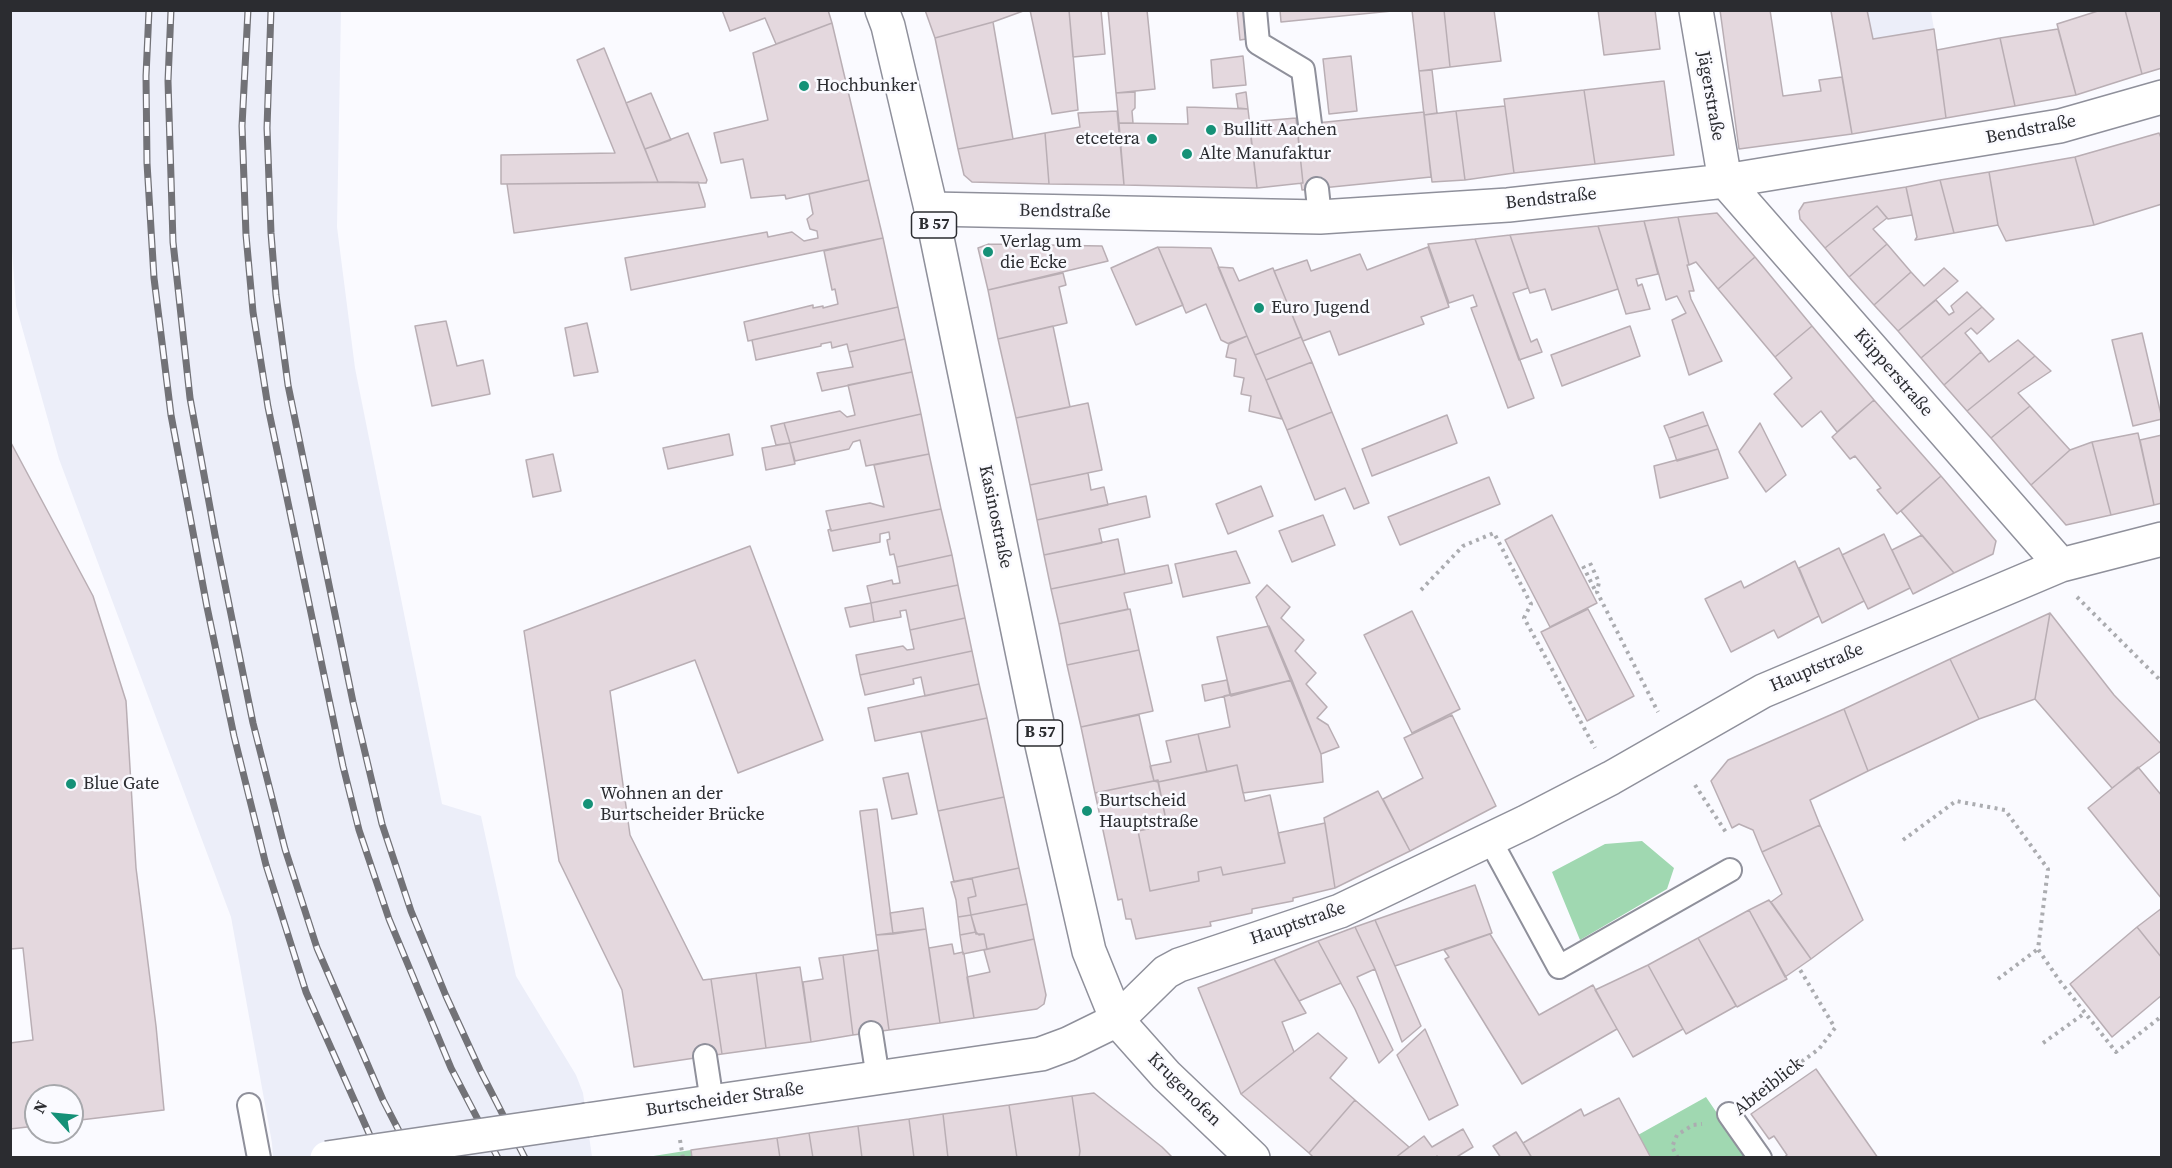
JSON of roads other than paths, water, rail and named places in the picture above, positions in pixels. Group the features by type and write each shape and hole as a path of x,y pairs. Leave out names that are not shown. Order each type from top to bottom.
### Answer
{"street":[{"name":"Kasinostraße","path":"882,10 888,26 931,209 1037,723 1089,951 1117,1020"},
{"name":"Jägerstraße","path":"1696,10 1725,181"},
{"name":"Bendstraße","path":"931,209 1319,203 1508,205 1725,181 2060,126 2162,98"},
{"name":"Küpperstraße","path":"1725,181 2061,565"},
{"name":"Hauptstraße","path":"1117,1020 1166,972 1179,965 1340,911 1526,822 1763,691 2061,565 2162,539"},
{"name":"Burtscheider Straße","path":"327,1158 1041,1054 1068,1044 1117,1020"},
{"name":"Krugenofen","path":"1117,1020 1166,1075 1253,1158"}],"lane":[{"path":"1255,10 1258,43 1303,70 1310,124"},
{"path":"1490,840 1559,967 1730,870"},
{"path":"871,1033 878,1078"},
{"path":"705,1056 712,1102"},
{"path":"249,1105 259,1158"},
{"name":"Abteiblick","path":"1729,1114 1760,1158"}],"railway":[{"path":"149,10 146,76 147,163 154,278 171,415 207,607 234,736 266,865 306,992 380,1158"},
{"path":"171,10 168,81 173,242 190,398 253,723 285,849 317,948 383,1100 413,1158"},
{"path":"248,10 242,126 246,235 253,312 268,407 343,766 359,830 389,919 451,1068 498,1158"},
{"path":"271,10 267,128 276,295 288,385 353,702 382,824 411,911 480,1070 525,1158"}],"place":[{"name":"Hochbunker","path":"804,86"},
{"name":"Bullitt Aachen","path":"1211,130"},
{"name":"etcetera","path":"1152,139"},
{"name":"Alte Manufaktur","path":"1187,154"},
{"name":"Verlag um die Ecke","path":"988,252"},
{"name":"Euro Jugend","path":"1259,308"},
{"name":"Blue Gate","path":"71,784"},
{"name":"Wohnen an der Burtscheider Brücke","path":"588,804"},
{"name":"Burtscheid Hauptstraße","path":"1087,811"}]}
